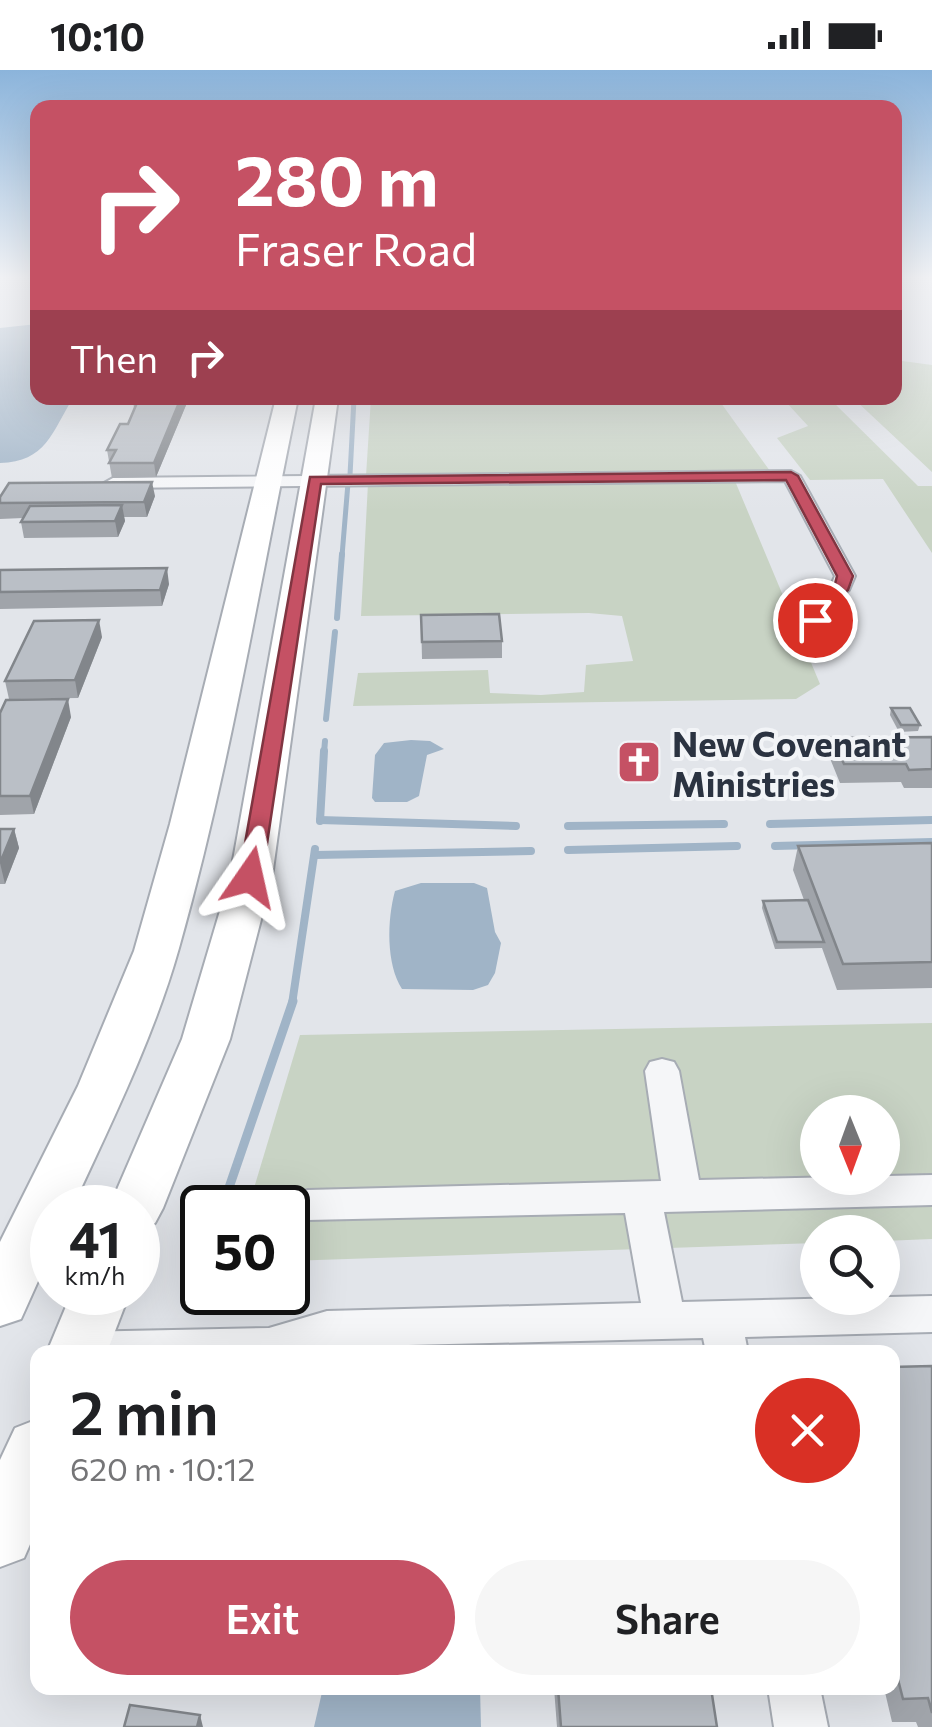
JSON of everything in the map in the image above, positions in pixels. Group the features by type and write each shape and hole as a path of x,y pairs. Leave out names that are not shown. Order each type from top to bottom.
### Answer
{"main road":[{"path":"0,1301 96,1102 156,951 190,824 285,405"},
{"path":"146,1185 206,1039 250,877 325,405"},
{"path":"80,1345 92,1315"},
{"path":"0,1534 30,1466"}],"street":[{"path":"99,483 791,476 845,576 842,586 814,609 823,639"},
{"path":"662,1071 683,1197"},
{"path":"310,1206 932,1190"},
{"path":"642,1199 665,1320"},
{"path":"282,1345 327,1329 665,1320 724,1336 932,1314"},
{"path":"795,1695 801,1727"}],"green space":[{"path":"902,361 932,365 932,472 860,405 902,405"},
{"path":"371,405 722,405 770,471 366,476"},
{"path":"789,405 836,405 918,486 932,486 932,553 883,479 810,480 777,438 808,426"},
{"path":"735,481 820,684 796,699 353,706 358,673 488,670 490,693 541,695 584,692 586,665 633,661 622,616 361,616 368,483"},
{"path":"932,1023 932,1239 900,1240 900,1215 800,1215 800,1244 310,1260 310,1185 255,1185 300,1035"}],"water":[{"path":"0,356 30,356 30,405 69,405 38,451 0,463"},
{"path":"430,741 444,749 427,755 419,796 407,802 375,802 375,755 384,743"},
{"path":"421,883 474,883 487,888 495,932 501,943 495,973 488,985 473,990 402,989 391,955 392,903 395,891"},
{"path":"321,1695 480,1695 481,1727 314,1727"}],"building":[{"path":"136,405 178,405 154,463 109,463 116,450 107,450 120,424 128,424"},
{"path":"152,482 144,502 0,503 9,483"},
{"path":"122,505 115,521 21,522 30,506"},
{"path":"167,568 160,590 0,592 0,570"},
{"path":"499,614 502,641 422,642 421,615"},
{"path":"99,620 75,680 5,681 34,621"},
{"path":"68,699 30,796 0,796 0,713 6,700"},
{"path":"891,708 910,708 920,725 901,725"},
{"path":"932,737 932,769 909,770 906,764 844,764 832,738"},
{"path":"0,829 14,829 0,863"},
{"path":"932,843 932,962 843,964 798,846"},
{"path":"808,900 824,942 777,942 763,901"},
{"path":"932,1366 932,1713 928,1698 903,1699 900,1687 900,1367"},
{"path":"559,1695 712,1695 717,1727 561,1727"},
{"path":"130,1705 200,1715 197,1727 124,1727"}],"waterway":[{"path":"350,475 354,405"},
{"path":"342,556 348,483"},
{"path":"337,618 342,554"},
{"path":"326,719 335,632"},
{"path":"324,753 325,741"},
{"path":"320,820 324,751"},
{"path":"320,820 516,826"},
{"path":"770,824 932,820"},
{"path":"568,826 724,824"},
{"path":"775,846 932,842"},
{"path":"568,850 737,846"},
{"path":"292,1004 315,849"},
{"path":"315,855 531,851"},
{"path":"230,1185 292,1004"}],"place":[{"name":"New Covenant Ministries","path":"639,762"}],"route":[{"path":"250,877 315,480 791,476 845,576 842,586 814,609 815,620"}]}
